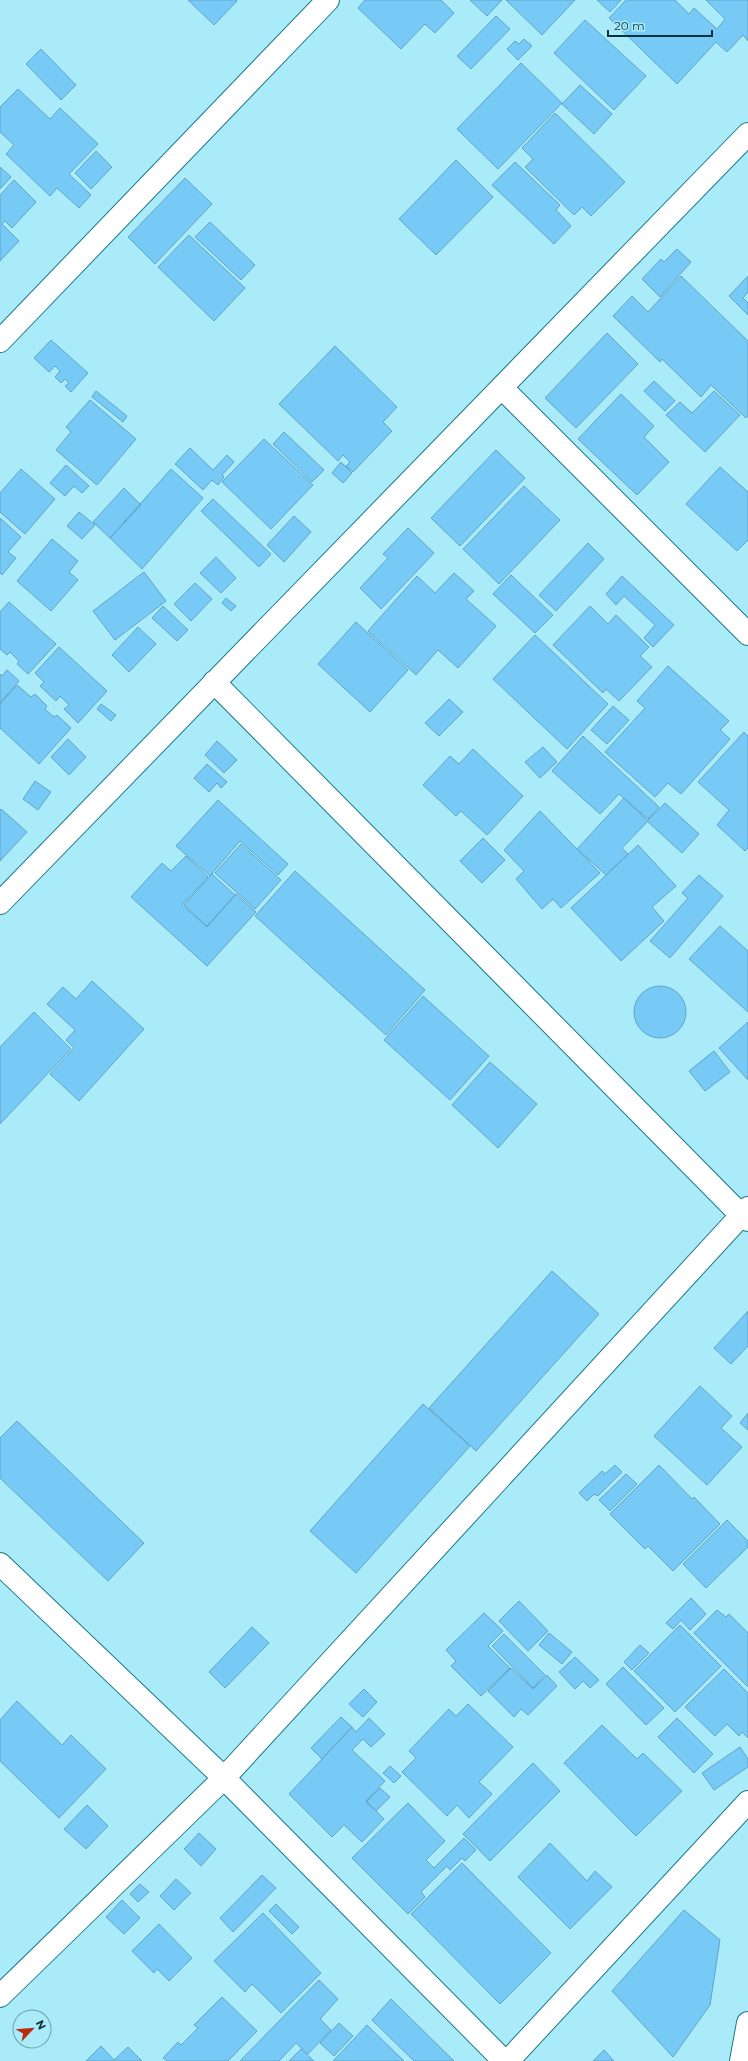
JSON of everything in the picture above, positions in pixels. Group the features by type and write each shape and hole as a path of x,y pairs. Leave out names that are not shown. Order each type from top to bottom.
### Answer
{"street":[{"path":"0,341 328,0"},
{"path":"0,903 748,134"},
{"path":"502,388 748,634"},
{"path":"0,1996 224,1778 746,1214 214,682"},
{"path":"0,1564 224,1778 504,2061"},
{"path":"508,2061 748,1802"},
{"path":"740,2061 748,2023"}],"building":[{"path":"188,0 236,0 237,1 214,25"},
{"path":"365,0 441,0 454,13 435,33 425,24 401,49 358,8"},
{"path":"470,0 502,0 487,16"},
{"path":"506,0 575,0 542,35"},
{"path":"597,0 621,0 610,12"},
{"path":"626,0 675,0 689,14 694,8 717,29 725,19 706,0 748,0 748,41 743,35 727,52 716,42 677,84 609,18"},
{"path":"496,16 510,29 471,69 457,56"},
{"path":"585,20 646,76 614,110 554,53"},
{"path":"524,39 532,46 518,60 507,49 515,41 519,44"},
{"path":"41,49 76,85 61,100 26,64"},
{"path":"521,63 562,103 498,169 457,129"},
{"path":"580,85 612,114 594,134 562,104"},
{"path":"18,89 50,119 60,108 98,144 69,174 91,195 79,208 57,188 50,196 6,154 14,145 0,132 0,107"},
{"path":"555,113 625,182 591,216 582,207 574,215 525,167 533,159 522,148"},
{"path":"96,151 112,167 91,189 75,173"},
{"path":"456,160 493,197 436,255 399,219"},
{"path":"515,162 560,205 556,210 571,226 554,244 492,185"},
{"path":"0,167 11,177 0,189"},
{"path":"185,178 212,204 155,264 128,237"},
{"path":"14,180 36,202 12,228 5,221 2,224 19,241 0,261 0,195"},
{"path":"210,222 255,265 241,280 195,237"},
{"path":"189,235 245,288 214,321 158,267"},
{"path":"677,249 691,262 660,297 642,279 661,259 664,262"},
{"path":"681,276 748,341 748,416 746,418 711,385 701,397 662,359 660,362 613,316 632,296 648,312"},
{"path":"748,276 748,292 743,298 748,303 748,315 729,296"},
{"path":"607,333 638,364 576,428 545,398"},
{"path":"51,340 88,373 71,392 65,386 69,383 65,379 61,383 55,377 60,371 55,366 49,372 34,358"},
{"path":"335,346 397,407 383,422 392,431 353,472 346,466 350,462 343,455 338,461 279,404"},
{"path":"654,381 675,401 665,411 644,391"},
{"path":"96,391 127,416 123,422 92,397"},
{"path":"714,391 740,415 705,452 666,415 680,402 692,413"},
{"path":"621,394 654,426 644,437 669,462 637,495 578,439"},
{"path":"90,400 136,439 97,485 56,450 71,432 66,427"},
{"path":"284,432 324,470 312,482 273,444"},
{"path":"264,439 313,485 271,529 222,482"},
{"path":"190,448 213,470 227,455 234,462 222,475 224,477 218,485 212,480 203,490 175,464"},
{"path":"496,450 525,478 460,546 431,518"},
{"path":"341,462 352,473 343,483 332,473"},
{"path":"66,465 89,486 82,493 74,486 65,496 50,483"},
{"path":"720,467 748,492 748,540 737,551 686,504"},
{"path":"21,469 55,499 25,534 0,512 0,493"},
{"path":"171,469 203,498 142,569 110,538"},
{"path":"524,486 560,520 499,584 463,549"},
{"path":"124,488 141,505 110,538 93,522"},
{"path":"213,499 271,554 259,567 201,511"},
{"path":"79,512 95,525 82,539 67,526"},
{"path":"294,516 311,532 284,562 267,545"},
{"path":"0,518 21,537 8,552 16,558 2,575 0,573"},
{"path":"408,528 434,553 381,609 360,588 388,558 383,554"},
{"path":"52,539 78,561 69,572 78,580 51,611 17,581"},
{"path":"588,543 604,559 556,611 539,595"},
{"path":"216,557 236,578 221,593 200,573"},
{"path":"144,572 166,601 115,640 93,611"},
{"path":"454,573 474,591 466,599 496,626 458,668 438,650 416,675 368,631 417,576 435,593"},
{"path":"511,575 553,615 535,633 493,594"},
{"path":"622,576 674,625 653,647 644,638 655,625 624,596 616,605 606,594"},
{"path":"195,583 212,599 191,621 174,604"},
{"path":"226,598 236,606 231,611 222,603"},
{"path":"9,602 56,644 28,674 17,664 19,661 10,652 7,655 0,649 0,612"},
{"path":"163,606 188,630 177,641 152,618"},
{"path":"590,606 608,624 616,615 649,647 640,656 652,667 619,701 606,689 603,693 553,645"},
{"path":"356,622 408,670 370,712 318,664"},
{"path":"138,627 156,644 129,672 112,655"},
{"path":"535,635 608,704 567,749 493,679"},
{"path":"59,647 107,691 78,723 64,709 69,705 60,696 56,701 40,686 44,682 35,673"},
{"path":"668,666 729,721 720,730 730,739 681,794 668,783 655,797 605,752 645,708 637,701"},
{"path":"7,670 19,681 0,703 0,674 2,676"},
{"path":"17,685 31,697 35,694 47,706 45,709 54,717 57,715 71,728 39,764 0,728 0,704"},
{"path":"449,699 463,712 439,736 425,723"},
{"path":"101,704 116,715 111,721 97,709"},
{"path":"613,706 629,720 607,744 591,730"},
{"path":"744,732 748,736 748,848 745,851 717,825 729,810 698,782"},
{"path":"583,736 659,807 648,819 619,794 600,814 552,771"},
{"path":"68,739 86,757 69,775 51,757"},
{"path":"217,741 237,760 224,773 205,755"},
{"path":"543,747 557,762 540,778 525,762"},
{"path":"473,749 523,796 487,835 461,811 456,816 423,785 450,756 459,764"},
{"path":"207,764 227,782 221,788 217,783 209,792 194,778"},
{"path":"35,781 51,792 38,810 23,799"},
{"path":"624,798 648,821 622,848 628,854 606,875 577,849"},
{"path":"218,800 288,864 278,875 240,841 210,876 176,846"},
{"path":"665,803 699,834 682,853 647,821"},
{"path":"1,809 27,832 0,861 0,810"},
{"path":"540,811 600,873 561,908 553,899 542,909 516,879 524,871 504,850"},
{"path":"483,838 505,860 482,883 460,861"},
{"path":"241,844 281,880 255,909 215,873"},
{"path":"638,845 676,886 652,907 664,921 621,961 571,908"},
{"path":"186,856 208,877 182,905 207,927 236,894 256,912 207,966 131,897 162,863 171,871"},
{"path":"295,871 425,990 386,1035 255,916"},
{"path":"212,874 235,895 207,926 184,905"},
{"path":"699,875 723,896 670,958 650,941 688,898 682,893"},
{"path":"720,926 748,951 748,1012 689,959"},
{"path":"92,981 144,1029 79,1101 50,1074 74,1048 66,1040 75,1030 47,1004 63,987 76,999"},
{"path":"660,986 670,988 678,994 684,1002 686,1012 684,1022 678,1030 670,1036 660,1038 650,1036 642,1030 636,1022 634,1012 636,1002 642,994 650,988"},
{"path":"423,996 489,1056 450,1100 384,1040"},
{"path":"34,1012 71,1049 0,1124 0,1047"},
{"path":"748,1022 748,1080 719,1048"},
{"path":"714,1051 730,1072 705,1091 689,1071"},
{"path":"490,1062 537,1104 498,1148 452,1105"},
{"path":"552,1271 599,1314 476,1451 429,1408"},
{"path":"748,1311 748,1346 731,1364 714,1348"},
{"path":"700,1386 732,1416 721,1428 742,1447 707,1485 654,1436"},
{"path":"423,1404 470,1446 356,1573 310,1531"},
{"path":"748,1413 748,1430 740,1423"},
{"path":"17,1421 144,1543 108,1581 0,1478 0,1438"},
{"path":"615,1465 622,1472 598,1496 594,1494 587,1501 579,1493 602,1471 605,1474"},
{"path":"659,1465 692,1499 694,1497 720,1524 673,1571 648,1546 645,1549 610,1514"},
{"path":"626,1474 637,1484 610,1511 599,1500"},
{"path":"727,1520 748,1541 748,1547 706,1588 683,1564"},
{"path":"691,1598 706,1614 690,1630 681,1620 673,1629 666,1623"},
{"path":"519,1601 548,1631 528,1651 499,1621"},
{"path":"717,1610 726,1617 729,1614 748,1633 748,1687 694,1633"},
{"path":"484,1613 503,1631 488,1646 510,1668 481,1696 451,1666 456,1661 446,1650"},
{"path":"680,1625 721,1666 675,1712 634,1671"},
{"path":"252,1627 269,1643 225,1688 209,1672"},
{"path":"549,1633 572,1652 562,1664 539,1645"},
{"path":"504,1634 545,1675 533,1688 492,1646"},
{"path":"640,1645 649,1653 632,1670 624,1662"},
{"path":"575,1657 599,1680 590,1688 583,1681 575,1689 559,1672"},
{"path":"623,1667 664,1708 646,1725 606,1684"},
{"path":"511,1668 533,1689 547,1675 557,1686 528,1715 521,1709 514,1717 488,1691"},
{"path":"724,1669 748,1693 748,1738 742,1732 739,1736 727,1724 715,1736 685,1707"},
{"path":"364,1689 377,1702 363,1717 349,1704"},
{"path":"17,1701 62,1745 71,1735 106,1769 59,1818 0,1761 0,1720"},
{"path":"468,1704 513,1747 479,1782 492,1794 469,1818 457,1805 447,1816 402,1772 416,1758 409,1751 449,1709 456,1716"},
{"path":"341,1717 352,1727 322,1759 311,1748"},
{"path":"369,1718 385,1734 371,1747 363,1739 352,1750 385,1781 366,1801 384,1819 362,1842 344,1825 332,1837 289,1794 352,1727 356,1732"},
{"path":"677,1718 713,1754 694,1773 658,1737"},
{"path":"602,1725 637,1759 643,1753 682,1791 636,1836 564,1763"},
{"path":"740,1747 748,1759 748,1767 714,1790 702,1773"},
{"path":"533,1763 560,1791 490,1861 463,1834"},
{"path":"390,1766 401,1776 394,1783 383,1773"},
{"path":"380,1788 390,1797 376,1811 366,1802"},
{"path":"408,1803 445,1841 426,1860 434,1868 464,1838 476,1850 465,1861 462,1858 450,1870 447,1866 421,1892 425,1897 408,1914 352,1858"},
{"path":"87,1805 108,1826 86,1849 64,1829"},
{"path":"199,1833 216,1849 201,1866 184,1849"},
{"path":"550,1843 587,1881 595,1871 612,1887 570,1929 518,1877"},
{"path":"462,1863 551,1953 500,2004 411,1914"},
{"path":"262,1875 276,1888 233,1932 220,1918"},
{"path":"176,1879 191,1893 174,1910 160,1896"},
{"path":"140,1884 149,1892 138,1902 130,1894"},
{"path":"122,1900 140,1918 124,1934 106,1917"},
{"path":"276,1904 299,1927 292,1934 269,1911"},
{"path":"684,1910 720,1940 710,2005 673,2057 612,1991"},
{"path":"263,1913 321,1973 281,2013 252,1984 245,1992 214,1961"},
{"path":"159,1924 192,1958 169,1981 157,1969 154,1973 132,1951"},
{"path":"319,1980 338,1999 320,2019 331,2030 308,2054 296,2043 279,2061 240,2061"},
{"path":"222,1997 257,2031 228,2061 167,2061 163,2058 178,2042 181,2045 198,2028 194,2025"},
{"path":"391,1999 454,2061 414,2061 372,2020"},
{"path":"339,2023 353,2036 334,2056 320,2043"},
{"path":"367,2025 404,2061 333,2061"},
{"path":"101,2046 114,2060 128,2047 142,2061 86,2061"},
{"path":"301,2049 314,2061 289,2061"},
{"path":"604,2050 614,2061 593,2061"}]}
